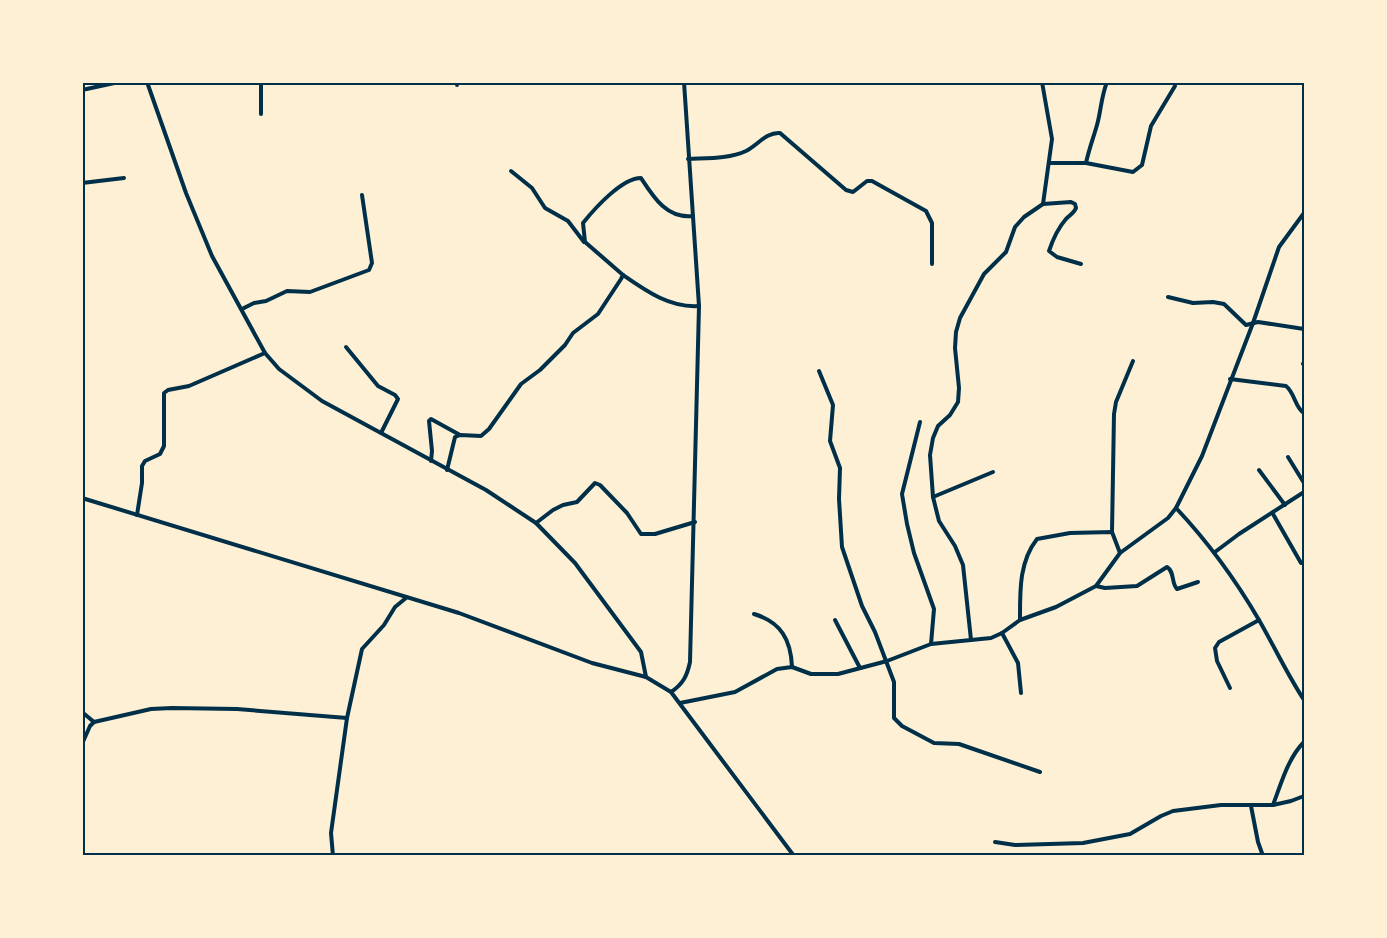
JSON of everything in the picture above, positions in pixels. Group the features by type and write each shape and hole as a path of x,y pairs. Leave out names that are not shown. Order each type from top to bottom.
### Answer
{"street":[{"path":"82,90 119,82"},
{"path":"147,82 196,219 212,256 265,353 279,369 322,401 486,490 536,523 575,563 635,643 641,652 646,676"},
{"path":"261,82 261,114"},
{"path":"671,692 679,687 687,676 690,662 695,522 699,306 684,82"},
{"path":"1042,82 1052,139 1043,204"},
{"path":"1086,163 1090,140 1097,125 1101,98 1107,82"},
{"path":"1050,163 1086,163 1133,172 1138,169 1142,165 1151,126 1175,86"},
{"path":"688,159 730,156 747,150 774,133 780,133 846,190 853,192 867,181 872,181 924,209 932,223 932,264"},
{"path":"511,171 532,188 545,208 568,221 585,242 623,275 652,295 683,305 699,306"},
{"path":"82,183 124,178"},
{"path":"585,242 583,223 621,186 634,178 641,178 662,205 672,213 681,217 693,216"},
{"path":"242,309 287,291 310,292 369,270 372,263 362,195"},
{"path":"971,640 963,565 955,546 939,521 933,497 930,455 938,426 950,416 958,402 955,348 960,318 984,274 1005,252 1015,227 1024,217 1043,204 1071,202 1075,204 1074,212 1065,220 1053,239 1049,251 1058,257 1081,264"},
{"path":"680,703 735,692 777,669 792,667 811,674 838,674 886,661 931,644 991,638 1020,620 1056,607 1096,586 1120,553 1168,518 1176,508 1202,456 1253,324 1279,247 1305,213"},
{"path":"431,461 429,421 431,419 460,435 481,436 489,429 521,384 540,370 565,345 573,333 598,314 623,275"},
{"path":"1168,297 1193,303 1224,304 1246,325 1281,324 1305,328"},
{"path":"346,347 363,371 378,386 398,399 381,433"},
{"path":"137,515 142,466 145,461 160,454 164,446 164,393 168,390 189,387 265,353"},
{"path":"1120,553 1112,532 1114,414 1116,402 1133,361"},
{"path":"819,371 833,405 830,441 840,468 842,547 862,606 876,632 895,687 894,718 902,726 934,743 959,744 1040,771"},
{"path":"1230,379 1286,386 1292,391 1299,409 1305,413"},
{"path":"920,422 902,494 914,554 934,609 931,644"},
{"path":"447,470 453,440 460,435"},
{"path":"1288,457 1305,483"},
{"path":"1259,470 1285,505"},
{"path":"933,497 993,472"},
{"path":"536,523 563,505 577,502 596,483 620,505 641,534 655,534 695,522"},
{"path":"1215,552 1305,492"},
{"path":"82,498 459,613 592,663 646,676 671,692 794,855"},
{"path":"1176,508 1215,552 1259,620 1291,680 1305,700"},
{"path":"1273,514 1301,563"},
{"path":"1020,620 1021,577 1031,547 1037,539 1070,533 1112,532"},
{"path":"1096,586 1105,588 1137,586 1167,567 1171,571 1174,586 1177,589 1198,582"},
{"path":"333,855 331,832 347,718 363,649 384,625 395,607 406,597"},
{"path":"754,614 767,618 781,630 788,642 792,667"},
{"path":"835,620 860,668"},
{"path":"1230,688 1217,662 1215,648 1219,642 1259,620"},
{"path":"1002,633 1018,663 1021,693"},
{"path":"82,744 94,722 151,709 237,709 347,718"},
{"path":"82,712 94,722"},
{"path":"1273,805 1295,753 1305,742"},
{"path":"995,842 1015,845 1083,843 1130,834 1173,811 1221,806 1273,805 1305,796"},
{"path":"1251,806 1263,855"}]}
